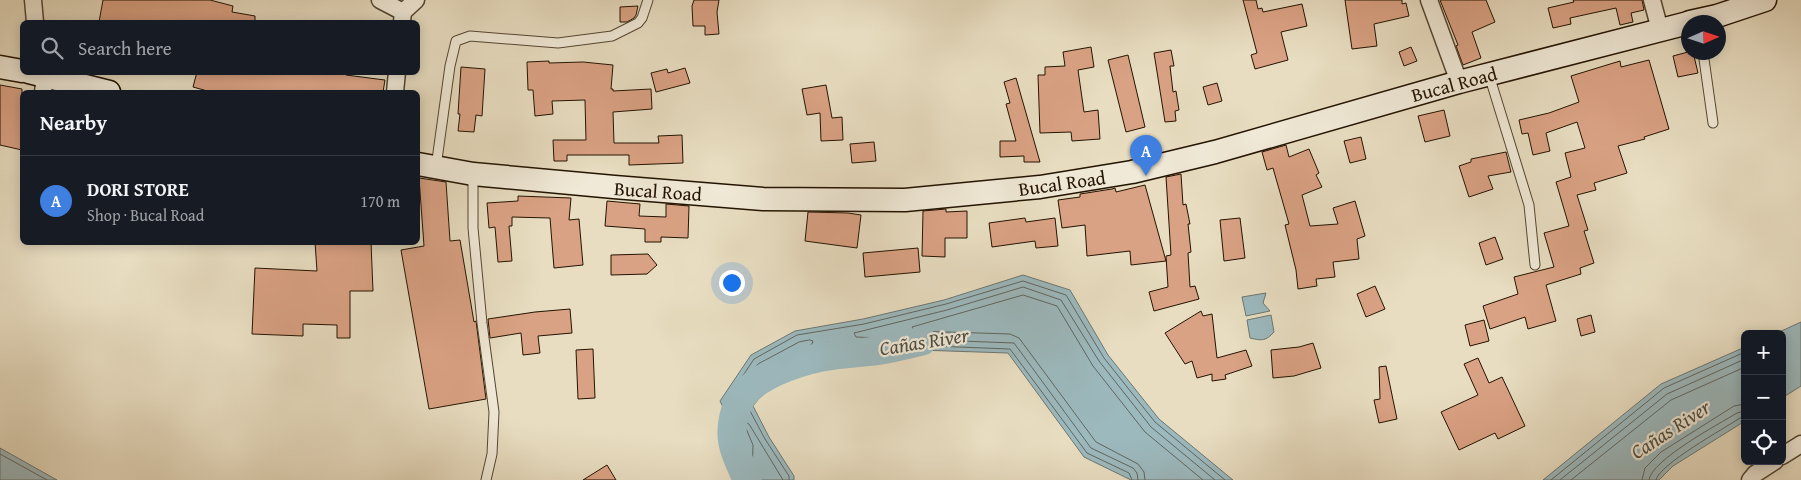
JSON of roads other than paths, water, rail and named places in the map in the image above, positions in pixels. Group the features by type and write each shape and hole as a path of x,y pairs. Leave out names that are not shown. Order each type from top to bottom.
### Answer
{"street":[{"path":"32,0 35,20"},
{"path":"380,0 403,17 416,0"},
{"path":"1429,0 1459,82"},
{"path":"1652,0 1660,30"},
{"name":"Bucal Road","path":"1717,15 1766,0"},
{"name":"Bucal Road","path":"427,166 472,174 764,199 905,200 1040,187 1132,172 1215,152 1459,82 1681,25"},
{"path":"35,75 100,90"},
{"path":"395,90 397,75"},
{"path":"1786,453 1801,444"},
{"path":"1750,480 1755,474 1769,465"}],"lane":[{"path":"427,166 456,40 470,36 558,43 612,36 638,23 642,18 648,0"},
{"path":"1704,60 1714,123"},
{"path":"1489,74 1529,205 1535,266"},
{"path":"472,174 473,228 482,323 494,412 492,454 486,480"}],"water":[{"path":"1023,275 1070,290 1108,355 1159,419 1233,480 1131,480 1084,457 1008,353 828,347 769,386 753,406 769,437 794,476 794,480 741,480 742,446 720,401 751,355 795,331 863,319 944,300"},
{"path":"1266,293 1263,303 1270,311 1246,316 1242,297"},
{"path":"1271,315 1274,332 1264,340 1250,338 1247,320"},
{"path":"1801,322 1801,386 1786,395 1786,330 1784,330"},
{"path":"1741,349 1741,424 1673,466 1659,480 1543,480 1661,384"},
{"path":"0,448 57,480 0,480"}],"waterway":[{"name":"Cañas River","path":"747,480 735,451 732,428 739,402 753,385 787,367 812,359 880,350 922,341"}],"place":[{"name":"DORI STORE","path":"1146,176"}]}
